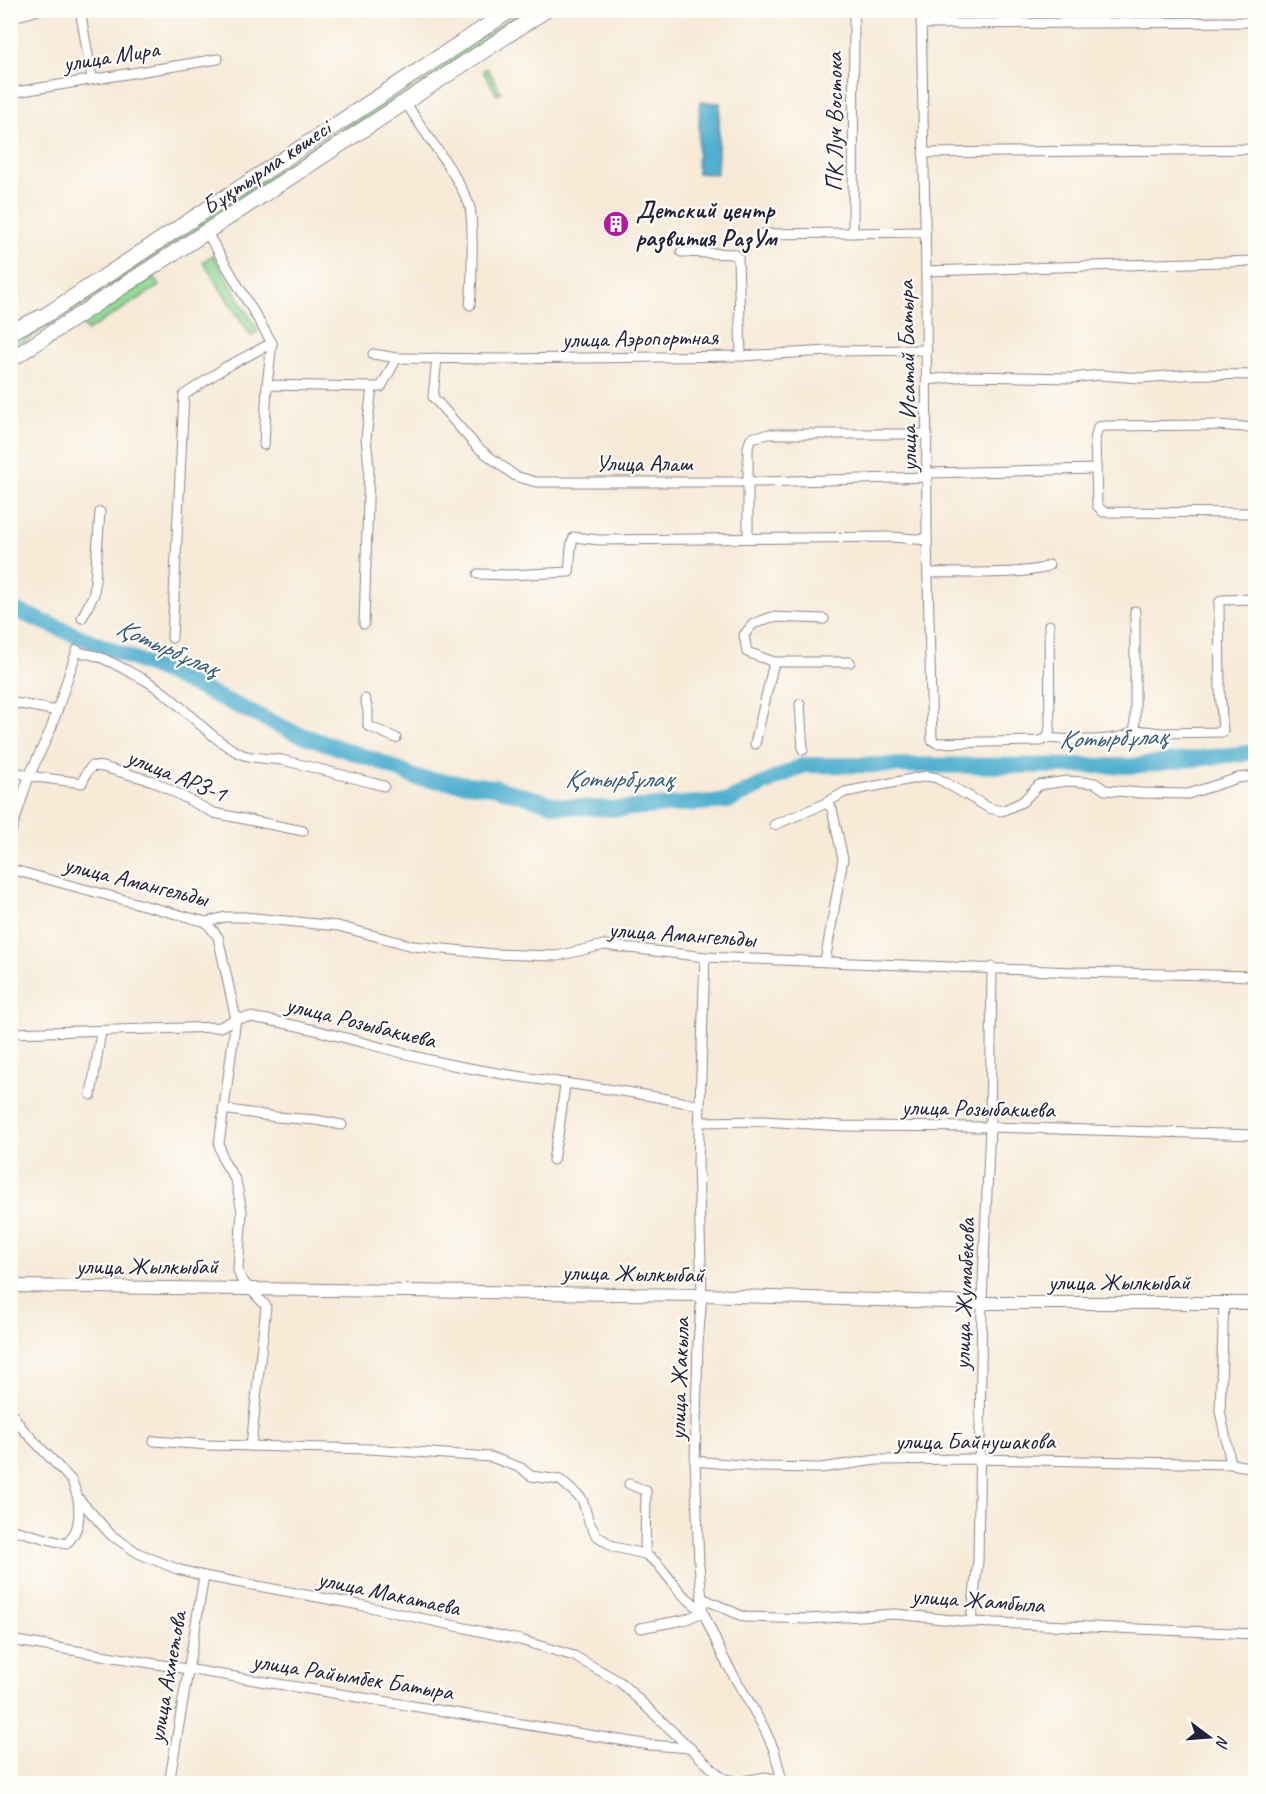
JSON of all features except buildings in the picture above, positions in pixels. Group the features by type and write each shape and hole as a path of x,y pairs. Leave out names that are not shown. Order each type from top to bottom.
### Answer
{"main road":[{"name":"Бұқтырма көшесі","path":"10,332 46,315 511,10"},
{"name":"Бұқтырма көшесі","path":"10,360 546,10"}],"street":[{"path":"10,18 39,10"},
{"path":"80,10 92,78"},
{"name":"ПК Луч Востока","path":"853,233 854,10"},
{"name":"улица Исатай Батыра","path":"921,10 927,350 927,573 932,740 936,743 978,743 1040,741 1048,738"},
{"path":"921,24 1256,22"},
{"name":"улица Мира","path":"10,93 218,59"},
{"path":"405,101 450,170 470,206 472,287 470,305"},
{"path":"923,153 1256,149"},
{"path":"762,234 925,232"},
{"path":"207,233 272,343 264,445"},
{"path":"681,252 734,254 738,258 741,356"},
{"path":"926,271 1256,261"},
{"path":"172,638 184,395 226,367 272,343"},
{"name":"улица Аэропортная","path":"373,354 397,358 503,360 927,350"},
{"path":"267,385 381,387 397,358"},
{"name":"Улица Алаш","path":"437,358 433,397 477,447 514,476 536,482 748,482 1096,469"},
{"path":"927,380 967,376 1072,378 1100,375 1140,378 1196,374 1256,375"},
{"path":"364,624 369,467 366,438 372,387"},
{"path":"1256,428 1217,425 1098,427 1095,440 1097,505 1103,512 1256,513"},
{"path":"748,537 748,447 751,438 760,435 927,434"},
{"path":"82,618 94,594 100,512"},
{"path":"478,574 568,572 572,557 571,543 574,537 599,540 892,537 927,540"},
{"path":"927,573 1010,572 1044,569 1049,565"},
{"path":"1135,730 1162,733 1223,732 1219,603 1222,600 1256,599"},
{"path":"1049,625 1050,726 1048,738 1105,739 1130,735 1135,730 1135,611"},
{"path":"824,619 772,617 753,624 744,635 747,652 774,662 850,662"},
{"path":"10,835 29,776 51,729 76,650 112,663 145,680 188,713 218,741 244,755 304,765 384,786"},
{"path":"755,744 774,662"},
{"path":"365,699 368,726 396,738"},
{"path":"10,702 57,711"},
{"path":"801,704 803,750"},
{"name":"улица АРЗ-1","path":"10,770 29,776 82,783 92,766 103,767 153,781 214,813 303,831"},
{"path":"774,825 827,803 845,792 927,776 938,778 989,808 1002,811 1022,802 1039,785 1067,782 1095,783 1105,790 1188,794 1238,778 1256,776"},
{"path":"825,961 843,859 832,810 827,803"},
{"name":"улица Амангельды","path":"10,869 206,922 225,917 244,916 327,925 413,946 494,954 557,956 604,945 705,957 1074,972 1256,976"},
{"path":"206,922 218,937 236,1018 219,1144 223,1160 236,1181 242,1211 238,1270 241,1279 267,1306"},
{"name":"улица Жакыла","path":"705,957 698,1163 702,1295 695,1461 703,1612 723,1657 764,1728 774,1750 782,1782"},
{"name":"улица Жумабекова","path":"971,1622 978,1561 982,1303 990,1127 992,967"},
{"name":"улица Розыбакиева","path":"10,1033 220,1027 236,1018 249,1017 276,1021 454,1065 700,1106"},
{"path":"91,1095 101,1030"},
{"path":"553,1160 565,1084"},
{"path":"223,1109 342,1125"},
{"name":"улица Розыбакиева","path":"700,1122 781,1122 843,1126 990,1127 1256,1135"},
{"name":"улица Жылкыбай","path":"10,1286 249,1287 702,1295 982,1303 1256,1303"},
{"path":"251,1446 267,1306 283,1288"},
{"path":"1224,1303 1220,1411 1231,1464"},
{"name":"улица Макатаева","path":"10,1411 22,1428 72,1481 78,1498 111,1535 138,1553 177,1569 204,1576 360,1605 520,1640 574,1656 620,1682 722,1778 738,1782 765,1780 782,1782"},
{"path":"154,1441 491,1456 521,1468 531,1476 560,1480 582,1499 589,1522 597,1535 614,1547 645,1554 657,1563 681,1593 703,1612 684,1620 640,1628"},
{"name":"улица Байнушакова","path":"695,1461 761,1467 821,1468 876,1460 1231,1464 1256,1468"},
{"path":"629,1484 646,1491 645,1554"},
{"path":"10,1529 66,1544 75,1536 80,1516 78,1498"},
{"name":"улица Ахметова","path":"169,1784 204,1576"},
{"name":"улица Жамбыла","path":"702,1598 744,1617 807,1620 896,1614 971,1622 1256,1634"},
{"name":"улица Райымбек Батыра","path":"10,1640 650,1745 690,1748"}],"green space":[{"path":"522,11 533,11 11,350 11,338 224,204"},
{"path":"487,68 501,92 497,95 483,71"},
{"path":"213,255 258,331 251,336 203,262"},
{"path":"154,276 159,286 87,331 82,323"}],"water":[{"path":"700,102 720,103 717,174 697,173"}],"waterway":[{"name":"Қотырбұлақ","path":"10,608 163,671 293,732 378,761 416,778 493,787 560,806 615,809 728,801 804,765 1132,766 1256,752"}],"place":[{"name":"Детский центр развития РазУм","path":"616,224"}]}
